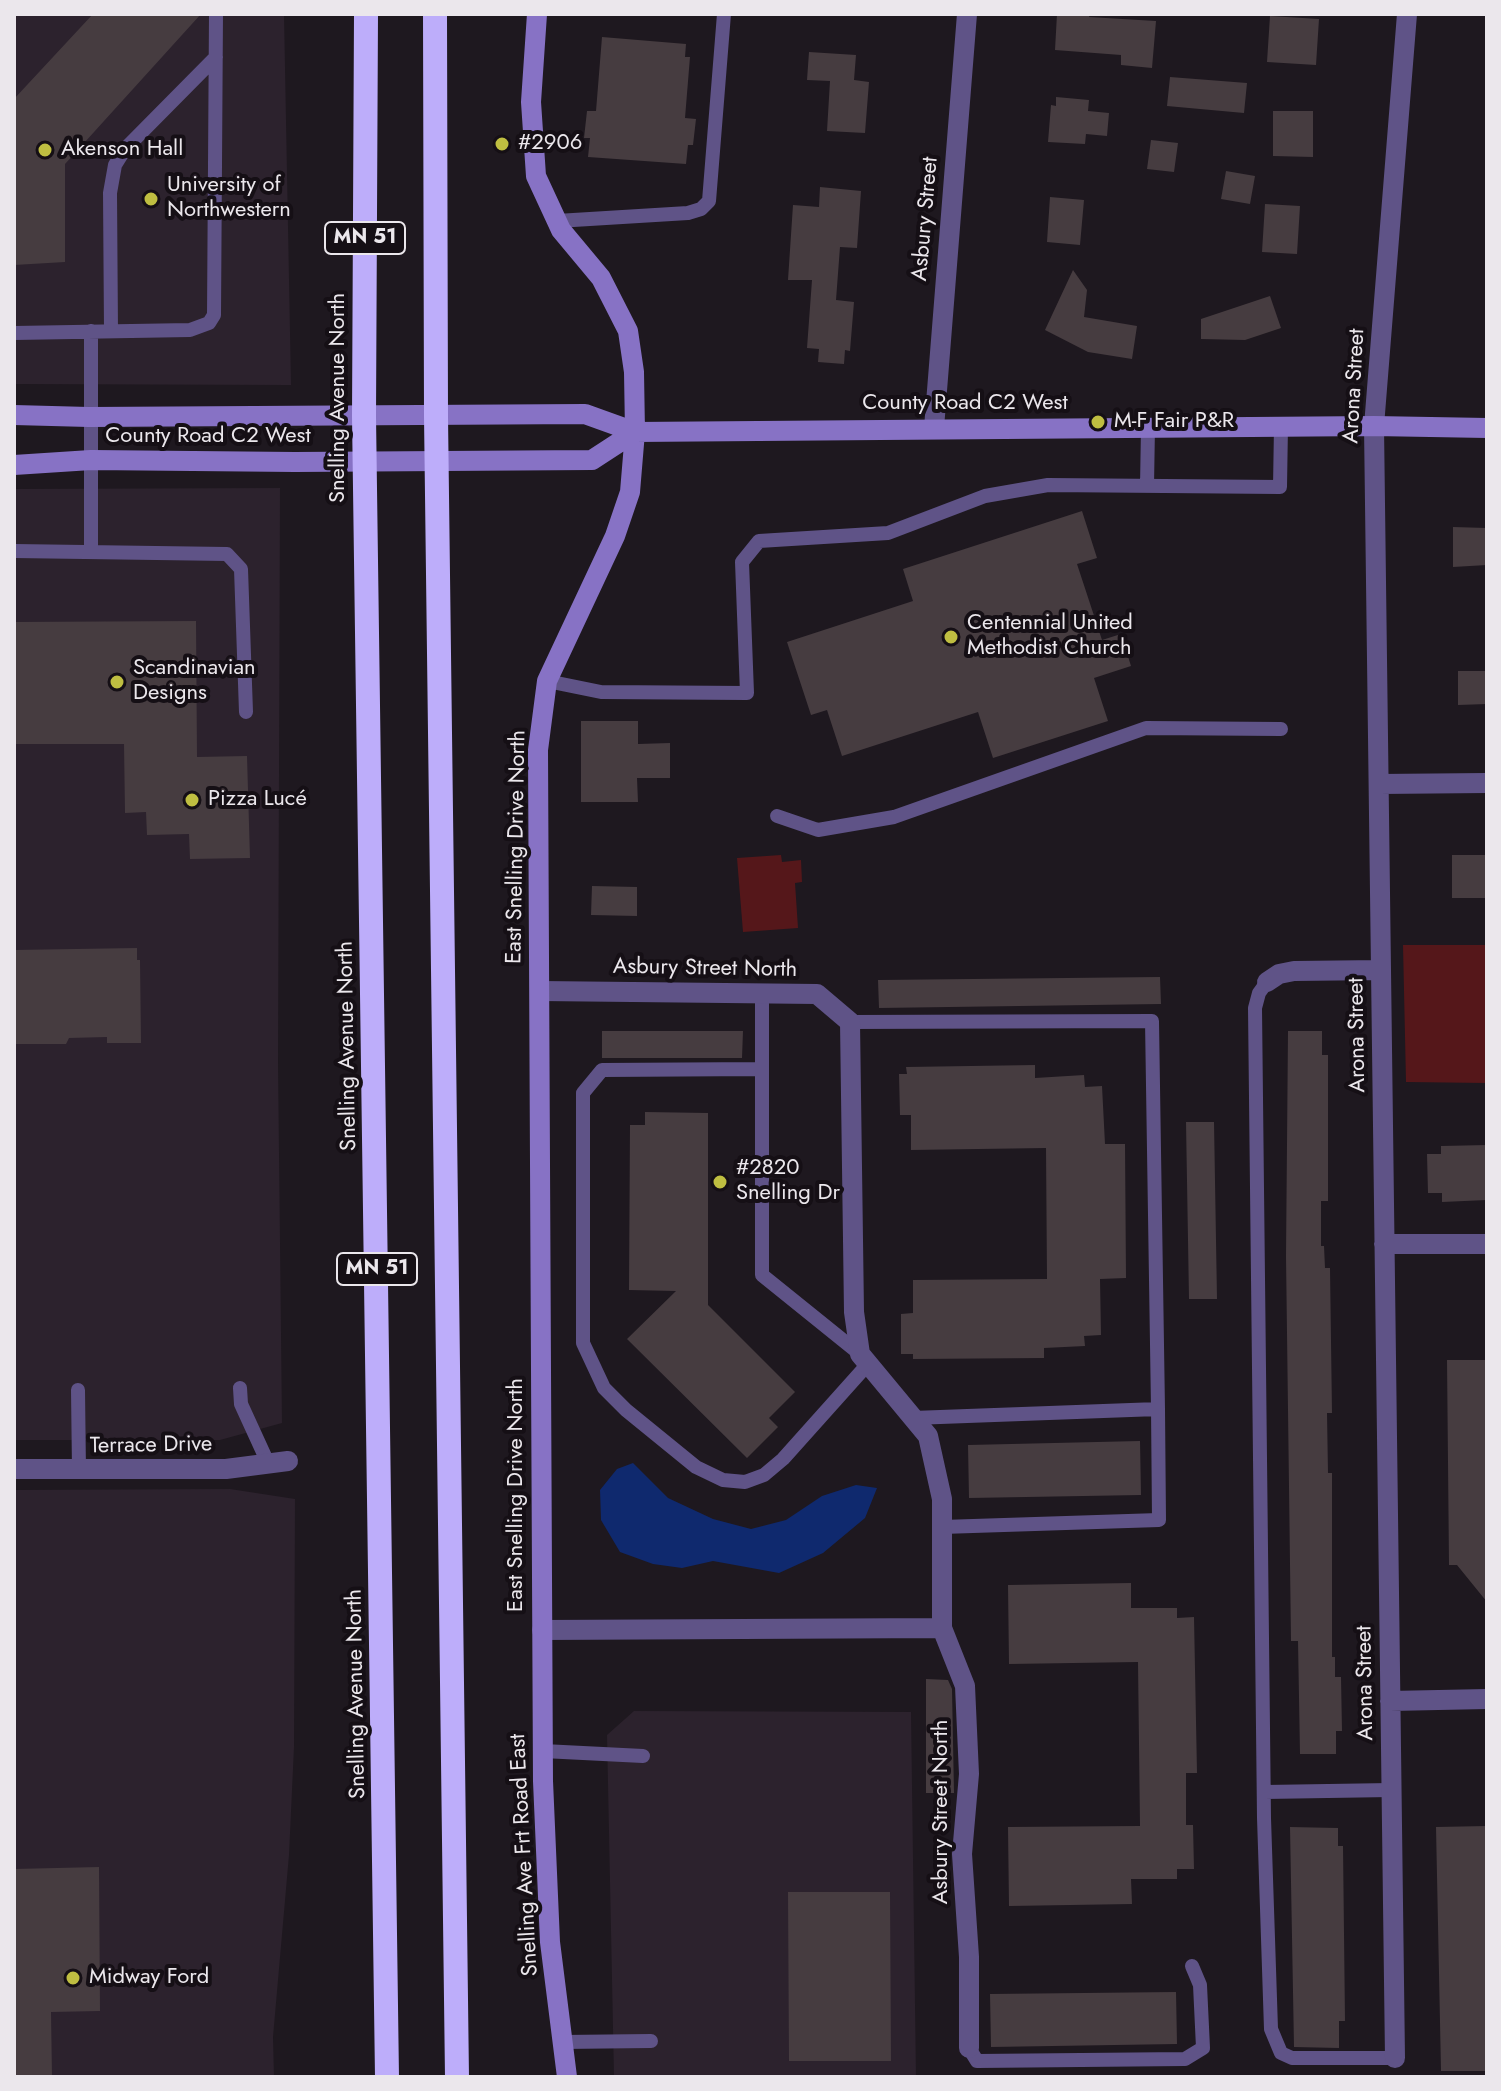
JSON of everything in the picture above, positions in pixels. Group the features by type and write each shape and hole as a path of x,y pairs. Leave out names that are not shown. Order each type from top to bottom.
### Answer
{"highway":[{"name":"Snelling Avenue North","path":"366,14 364,416 387,2077"},
{"name":"MN 51","path":"435,14 436,416 457,2077"}],"street":[{"name":"East Snelling Drive North","path":"537,14 531,102 536,176 561,230 601,278 628,331 634,372 635,432 630,492 615,536 547,681 538,750 542,1630"},
{"name":"Asbury Street","path":"934,428 967,14"},
{"name":"Arona Street","path":"1395,2058 1374,426 1407,14"},
{"name":"County Road C2 West","path":"14,415 585,414 635,432 1281,426 1487,428"},
{"name":"County Road C2 West","path":"14,465 91,460 592,460 635,432"},
{"path":"1379,784 1487,783"},
{"path":"1267,982 1279,974 1294,971 1381,970"},
{"name":"Asbury Street North","path":"540,991 817,994 850,1022"},
{"path":"850,1022 854,1312 864,1359"},
{"path":"1384,1244 1487,1244"},
{"name":"Asbury Street North","path":"864,1359 928,1436 942,1499 942,1628 965,1686 969,1774 962,1854 969,1957 969,2048"},
{"name":"Terrace Drive","path":"14,1469 226,1469 278,1462"},
{"path":"542,1630 942,1628"},
{"name":"Snelling Ave Frt Road East","path":"542,1630 550,1942 567,2077"},
{"path":"1390,1701 1487,1699"}],"lane":[{"path":"14,333 190,330 209,323 214,315 216,14"},
{"path":"557,221 688,213 701,209 709,201 724,14"},
{"path":"111,331 110,193 115,165 125,149 216,57"},
{"path":"91,331 91,552"},
{"path":"547,681 601,692 747,693 742,562 759,541 888,533 985,496 1048,485 1280,487 1281,426"},
{"path":"1147,486 1148,427"},
{"path":"14,551 227,554 241,569 246,712"},
{"path":"777,816 818,830 894,817 1146,728 1281,729"},
{"path":"1267,982 1259,993 1255,1008 1265,1792 1274,2041 1281,2053 1292,2058 1395,2058"},
{"path":"762,994 762,1069 762,1275 864,1359 783,1459 764,1475 745,1482 723,1480 696,1467 626,1410 604,1388 583,1343 583,1093 602,1070 762,1069"},
{"path":"850,1022 1152,1021 1159,1520 942,1527"},
{"path":"240,1388 241,1404 278,1462"},
{"path":"78,1390 79,1471"},
{"path":"913,1418 1158,1409"},
{"path":"543,1751 643,1756"},
{"path":"1265,1792 1391,1790"},
{"path":"969,2048 977,2061 1185,2059 1203,2048 1200,1985 1192,1966"},
{"path":"562,2042 651,2041"}],"shaded area":[{"name":"University of Northwestern","path":"14,14 284,14 291,385 14,384"},
{"path":"280,488 278,1062 282,1423 220,1440 14,1440 14,489"},
{"path":"781,855 782,862 801,860 802,882 795,883 798,928 743,932 737,858"},
{"path":"1403,945 1487,945 1487,1083 1406,1082"},
{"path":"230,1489 295,1499 294,1747 289,1855 273,2037 274,2077 14,2077 14,1490"},
{"path":"634,1711 911,1712 916,2077 614,2077 607,1735"}],"water":[{"path":"633,1463 668,1498 713,1519 751,1529 786,1520 822,1496 856,1485 877,1488 865,1518 823,1553 779,1573 713,1561 682,1568 653,1564 620,1552 601,1520 600,1490 617,1469"}],"building":[{"name":"Akenson Hall","path":"93,14 201,14 65,164 65,262 14,265 14,99"},
{"path":"1057,14 1156,21 1152,68 1121,65 1121,55 1055,50"},
{"path":"1270,16 1319,19 1316,65 1267,62"},
{"path":"602,37 686,44 685,57 690,57 685,118 696,119 693,145 688,145 686,164 588,157 590,138 584,138 587,111 596,111"},
{"path":"809,52 856,55 854,80 869,82 865,133 827,131 830,81 807,80"},
{"path":"1170,77 1247,83 1244,113 1167,106"},
{"path":"1056,97 1089,100 1088,111 1109,113 1107,136 1086,134 1085,144 1048,142 1051,105 1056,106"},
{"path":"1273,111 1313,111 1313,157 1273,156"},
{"path":"1151,140 1178,143 1174,172 1147,169"},
{"path":"1226,171 1255,176 1250,204 1221,199"},
{"path":"820,187 861,191 857,248 840,247 836,300 854,302 850,351 845,350 844,364 818,362 819,349 807,348 812,280 788,280 793,205 819,207"},
{"path":"1050,197 1084,200 1080,245 1047,242"},
{"path":"1265,204 1300,206 1297,254 1262,252"},
{"path":"1073,270 1087,290 1084,317 1137,326 1132,359 1088,352 1045,330"},
{"path":"1270,296 1281,328 1245,340 1201,339 1201,319"},
{"name":"Centennial United Methodist Church","path":"1082,511 1097,558 1077,564 1102,640 1121,634 1131,666 1094,678 1108,721 993,758 978,712 842,756 827,710 811,715 787,642 913,601 903,569"},
{"path":"1453,527 1487,528 1487,565 1453,567"},
{"path":"196,621 197,757 247,756 250,858 190,859 189,834 147,835 146,812 125,813 124,744 14,744 14,622"},
{"path":"1458,671 1487,671 1487,704 1458,705"},
{"path":"581,721 638,721 638,744 670,743 670,778 637,778 638,802 581,802"},
{"path":"1452,855 1487,855 1487,898 1452,898"},
{"path":"592,886 637,887 637,916 591,915"},
{"path":"137,948 137,960 140,960 141,1043 107,1043 107,1037 69,1038 66,1044 14,1044 14,950"},
{"path":"1160,977 1161,1004 879,1008 878,980"},
{"path":"602,1031 743,1031 742,1058 602,1058"},
{"path":"1288,1031 1322,1031 1322,1055 1328,1055 1328,1201 1321,1201 1321,1246 1324,1246 1325,1268 1330,1268 1332,1413 1327,1413 1328,1473 1332,1473 1332,1657 1335,1657 1335,1677 1341,1677 1342,1731 1336,1731 1336,1754 1300,1754 1298,1641 1291,1641 1286,1256"},
{"path":"1035,1065 1035,1078 1084,1075 1085,1087 1102,1086 1105,1144 1125,1144 1126,1278 1100,1279 1101,1335 1084,1336 1085,1346 1044,1348 1044,1358 913,1359 913,1354 901,1354 901,1314 913,1313 913,1280 1047,1279 1046,1148 911,1150 911,1115 900,1115 899,1074 907,1074 906,1067"},
{"path":"645,1112 708,1113 708,1305 795,1392 769,1418 778,1427 747,1458 627,1339 676,1291 629,1290 630,1125 645,1125"},
{"path":"1186,1122 1214,1122 1217,1299 1189,1299"},
{"path":"1487,1145 1487,1200 1442,1202 1442,1193 1428,1193 1427,1154 1441,1154 1441,1146"},
{"path":"1447,1360 1487,1360 1487,1602 1457,1565 1449,1565"},
{"path":"1140,1441 1141,1495 969,1498 968,1445"},
{"path":"1131,1583 1131,1608 1177,1608 1177,1618 1194,1617 1197,1773 1186,1773 1186,1825 1193,1825 1194,1869 1177,1869 1177,1879 1131,1879 1132,1904 1009,1906 1008,1827 1140,1826 1138,1662 1009,1664 1008,1585"},
{"path":"926,1679 948,1680 952,1689 954,1793 926,1793"},
{"path":"1487,1826 1487,2071 1441,2071 1436,1827"},
{"path":"1290,1827 1338,1828 1338,1846 1343,1846 1345,2021 1339,2021 1339,2048 1294,2047"},
{"path":"99,1867 100,2011 51,2012 52,2077 14,2077 14,1869"},
{"path":"788,1892 890,1892 891,2061 789,2061"},
{"path":"1176,1992 1177,2044 991,2047 990,1994"}],"place":[{"name":"#2906","path":"502,144"},
{"name":"Akenson Hall","path":"45,150"},
{"name":"University of Northwestern","path":"151,199"},
{"name":"M-F Fair P&R","path":"1098,422"},
{"name":"Centennial United Methodist Church","path":"951,637"},
{"name":"Scandinavian Designs","path":"117,682"},
{"name":"Pizza Lucé","path":"192,800"},
{"name":"#2820 Snelling Dr","path":"720,1182"},
{"name":"Midway Ford","path":"73,1978"}]}
